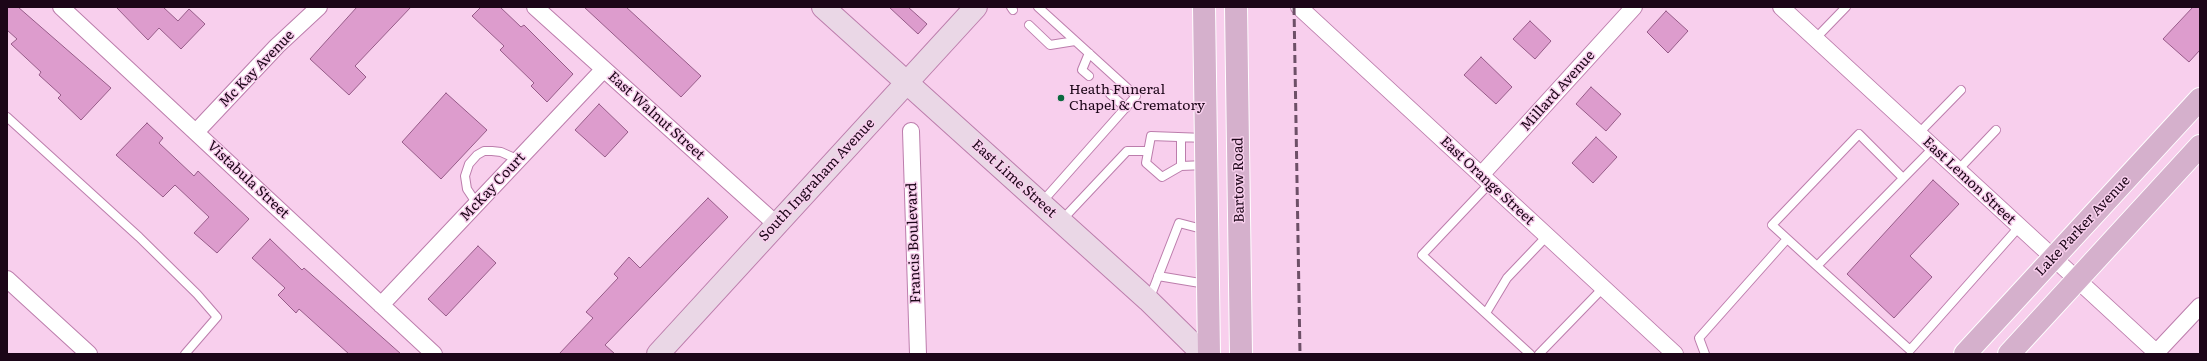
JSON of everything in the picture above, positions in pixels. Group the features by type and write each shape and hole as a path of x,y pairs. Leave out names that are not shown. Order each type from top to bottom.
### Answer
{"main road":[{"path":"1204,7 1209,354"},
{"name":"Bartow Road","path":"1236,7 1241,354"},
{"name":"Lake Parker Avenue","path":"1965,354 2200,99"},
{"path":"2009,354 2200,146"}],"street":[{"name":"Vistabula Street","path":"61,7 434,354"},
{"name":"Mc Kay Avenue","path":"196,132 277,46 319,7"},
{"name":"East Walnut Street","path":"535,7 776,224"},
{"name":"East Lime Street","path":"823,7 906,84 1148,300 1203,354"},
{"name":"South Ingraham Avenue","path":"658,354 976,7"},
{"name":"East Orange Street","path":"1299,7 1675,354"},
{"name":"Millard Avenue","path":"1485,179 1634,7"},
{"name":"East Lemon Street","path":"1781,7 2156,354"},
{"name":"McKay Court","path":"382,305 604,69"},
{"name":"Francis Boulevard","path":"911,132 918,354"},
{"path":"7,279 89,354"},
{"path":"2156,354 2200,306"}],"lane":[{"path":"1038,7 1136,96 1040,203"},
{"path":"1815,39 1846,7"},
{"path":"1029,25 1050,45 1075,41"},
{"path":"1089,53 1082,70 1089,76"},
{"path":"1918,134 1961,90"},
{"path":"1110,94 1126,108"},
{"path":"7,117 139,237 197,294 217,317 185,354"},
{"path":"1958,170 1996,130"},
{"path":"1903,178 1859,134 1772,225 1908,352 2019,227"},
{"path":"1206,138 1151,136 1146,163 1162,177 1181,166 1206,165"},
{"path":"1181,138 1181,166"},
{"path":"1817,266 1933,148"},
{"path":"477,204 467,189 465,176 469,164 477,155 484,151 501,152 519,160"},
{"path":"1061,221 1127,151 1148,151"},
{"path":"1485,179 1422,255 1530,354"},
{"path":"1148,300 1179,223 1207,230"},
{"path":"1486,313 1507,278 1547,236"},
{"path":"1705,354 1699,338 1787,239"},
{"path":"1158,276 1208,285"},
{"path":"1539,354 1603,288"}],"building":[{"path":"7,7 18,7 111,88 81,120 58,98 61,95 39,75 41,72 11,44 17,39 7,30"},
{"path":"116,7 163,7 178,21 189,9 205,24 181,49 159,28 148,40"},
{"path":"357,7 411,7 355,66 366,77 349,95 310,59"},
{"path":"481,7 500,7 521,27 524,25 573,74 547,102 531,86 534,83 500,50 504,46 472,16"},
{"path":"584,7 626,7 701,76 681,97"},
{"path":"889,7 908,7 927,24 918,34"},
{"path":"2193,7 2200,7 2200,50 2189,62 2163,39"},
{"path":"1666,11 1688,31 1668,53 1647,32"},
{"path":"1530,21 1551,41 1535,59 1513,39"},
{"path":"1481,57 1512,87 1496,104 1464,75"},
{"path":"1591,87 1621,114 1606,131 1576,104"},
{"path":"446,93 487,130 441,179 402,142"},
{"path":"599,104 628,132 605,157 575,130"},
{"path":"147,123 163,138 159,143 194,176 198,171 249,219 217,253 194,233 209,217 175,185 163,197 116,155"},
{"path":"1596,137 1617,157 1593,183 1572,163"},
{"path":"1933,180 1959,204 1910,256 1932,277 1894,318 1847,274"},
{"path":"708,198 728,217 605,345 615,354 559,354 593,318 586,312 618,278 614,274 629,257 640,268"},
{"path":"270,239 302,270 304,268 401,354 349,354 299,309 296,313 278,295 285,288 252,258"},
{"path":"478,246 496,263 446,316 428,299"}],"railway":[{"path":"1294,7 1300,354"}],"place":[{"name":"Heath Funeral Chapel & Crematory","path":"1061,98"}]}
